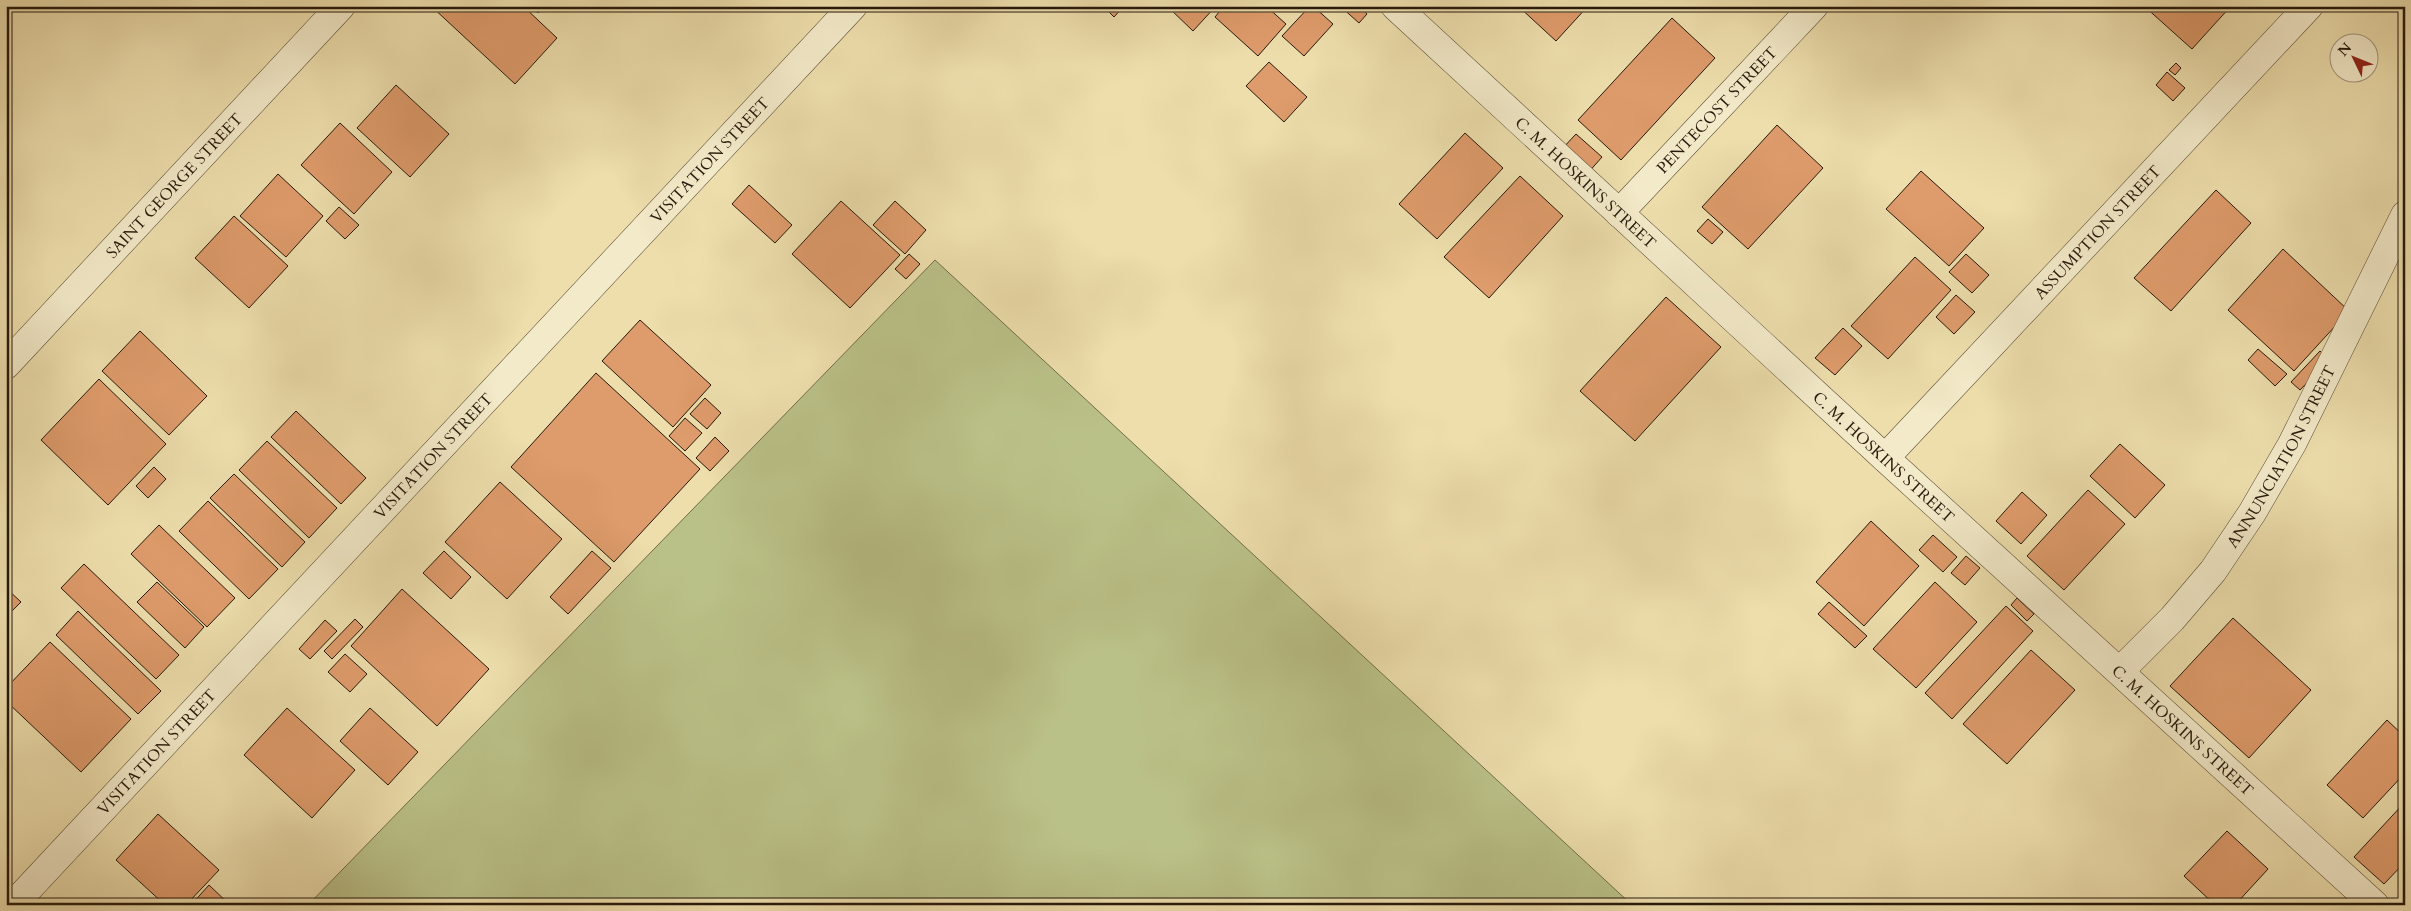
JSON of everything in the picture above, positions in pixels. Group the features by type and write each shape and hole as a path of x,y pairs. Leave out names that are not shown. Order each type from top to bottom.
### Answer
{"street":[{"name":"SAINT GEORGE STREET","path":"6,365 342,6"},
{"name":"VISITATION STREET","path":"11,900 853,6"},
{"name":"C. M. HOSKINS STREET","path":"1395,6 1885,458 2375,905"},
{"name":"PENTECOST STREET","path":"1619,213 1814,6"},
{"name":"ASSUMPTION STREET","path":"1885,458 2309,6"},
{"name":"ANNUNCIATION STREET","path":"2120,671 2172,619 2214,571 2252,513 2292,444 2405,215"}],"green space":[{"path":"935,260 1632,905 308,905"}],"building":[{"path":"431,6 523,6 557,38 515,84"},
{"path":"531,6 545,6 538,13"},
{"path":"1103,6 1124,6 1114,17"},
{"path":"1167,6 1216,6 1193,31"},
{"path":"1224,6 1266,6 1286,24 1258,56 1215,17"},
{"path":"1310,6 1313,6 1333,24 1304,56 1282,36"},
{"path":"1340,6 1359,6 1367,14 1359,23"},
{"path":"1518,6 1588,6 1556,41"},
{"path":"2144,6 2231,6 2192,49"},
{"path":"1672,18 1715,58 1621,160 1578,120"},
{"path":"1269,62 1307,97 1284,122 1246,86"},
{"path":"2176,63 2181,68 2175,75 2169,70"},
{"path":"2167,72 2185,88 2173,101 2156,85"},
{"path":"396,85 449,134 410,177 357,128"},
{"path":"340,123 392,172 354,214 301,165"},
{"path":"1777,125 1823,168 1748,249 1702,207"},
{"path":"1465,133 1503,168 1437,239 1399,204"},
{"path":"1576,134 1602,157 1587,174 1561,150"},
{"path":"1921,171 1984,228 1949,266 1886,209"},
{"path":"278,174 323,216 286,257 240,216"},
{"path":"1520,176 1563,216 1489,298 1444,257"},
{"path":"749,185 792,225 775,243 732,204"},
{"path":"2216,190 2251,223 2171,311 2134,278"},
{"path":"841,201 900,255 850,308 792,254"},
{"path":"895,201 926,230 905,254 873,225"},
{"path":"339,207 359,225 345,239 326,221"},
{"path":"234,216 288,266 249,308 195,258"},
{"path":"1708,219 1723,232 1712,244 1697,231"},
{"path":"2283,249 2349,311 2294,371 2228,310"},
{"path":"909,254 920,264 906,279 895,269"},
{"path":"1966,254 1989,275 1972,293 1949,272"},
{"path":"1915,257 1951,290 1888,359 1851,326"},
{"path":"1956,295 1975,312 1954,334 1936,317"},
{"path":"1666,297 1721,347 1635,441 1580,391"},
{"path":"640,320 711,385 673,427 602,361"},
{"path":"1843,328 1862,346 1835,375 1815,358"},
{"path":"140,331 207,396 169,435 102,371"},
{"path":"2258,349 2287,374 2275,386 2248,360"},
{"path":"2320,351 2329,360 2300,390 2291,382"},
{"path":"596,373 700,469 614,562 511,467"},
{"path":"99,379 166,444 108,505 41,440"},
{"path":"705,398 721,413 707,429 690,414"},
{"path":"296,411 366,478 341,504 271,437"},
{"path":"685,418 702,433 685,451 669,436"},
{"path":"715,437 729,451 710,471 696,458"},
{"path":"267,441 337,508 309,538 239,470"},
{"path":"2120,444 2165,485 2135,518 2090,476"},
{"path":"154,467 166,479 148,498 136,486"},
{"path":"234,474 305,542 282,567 210,498"},
{"path":"500,482 562,539 507,599 445,542"},
{"path":"2088,490 2125,524 2064,590 2027,556"},
{"path":"2022,492 2047,515 2021,544 1996,521"},
{"path":"208,501 278,569 249,599 179,531"},
{"path":"1871,521 1919,566 1864,626 1816,582"},
{"path":"159,525 235,598 207,627 131,554"},
{"path":"1933,535 1957,557 1943,572 1919,550"},
{"path":"444,551 471,577 451,599 423,573"},
{"path":"592,551 611,568 568,614 550,597"},
{"path":"1966,556 1980,568 1965,585 1951,573"},
{"path":"84,564 179,655 156,679 61,588"},
{"path":"157,582 204,627 185,648 137,602"},
{"path":"1935,582 1977,622 1916,688 1873,649"},
{"path":"6,588 21,602 6,617"},
{"path":"402,589 489,669 437,726 351,646"},
{"path":"2017,598 2034,614 2027,621 2011,605"},
{"path":"1829,602 1867,636 1855,648 1818,614"},
{"path":"2006,606 2033,631 1952,719 1925,693"},
{"path":"78,611 161,691 138,714 56,635"},
{"path":"2233,618 2311,690 2249,758 2170,686"},
{"path":"355,619 363,627 332,659 324,651"},
{"path":"325,620 337,631 310,659 299,649"},
{"path":"50,642 131,719 81,772 6,701 6,688"},
{"path":"2031,650 2075,690 2007,764 1963,724"},
{"path":"345,654 367,674 350,692 328,672"},
{"path":"287,708 355,770 312,818 244,755"},
{"path":"370,708 418,752 388,785 340,741"},
{"path":"2387,720 2405,737 2405,773 2363,818 2327,785"},
{"path":"2405,802 2405,862 2384,884 2354,857"},
{"path":"158,814 219,870 186,905 165,905 116,860"},
{"path":"2227,831 2268,869 2235,905 2215,905 2184,876"},
{"path":"209,885 230,905 191,905"}]}
